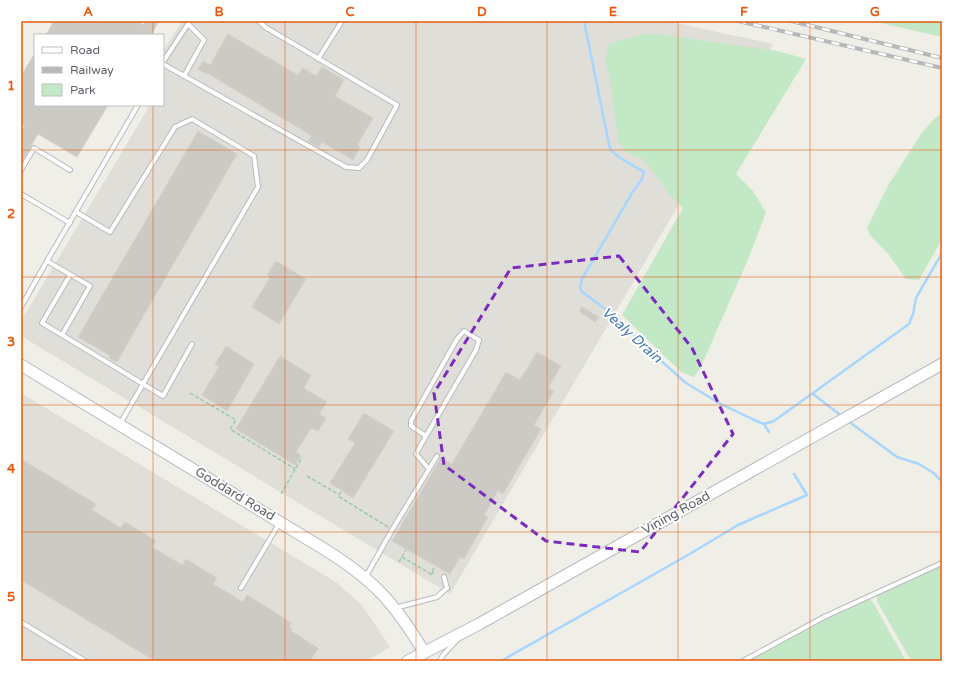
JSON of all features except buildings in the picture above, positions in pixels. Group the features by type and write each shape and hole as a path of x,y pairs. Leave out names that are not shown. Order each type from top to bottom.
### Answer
{"main road":[{"name":"Vining Road","path":"408,661 942,364"},
{"name":"Goddard Road","path":"21,365 346,563 365,578 395,608 424,652"}],"lane":[{"path":"164,64 346,167 359,168 367,160 397,105 265,27 259,21"},
{"path":"318,59 342,21"},
{"path":"164,61 189,22 204,40 184,76"},
{"path":"21,307 137,106"},
{"path":"76,212 110,232 175,127 192,119 254,156 258,187 120,424"},
{"path":"21,170 34,148 70,170"},
{"path":"21,194 70,223"},
{"path":"47,261 90,286 62,335"},
{"path":"70,275 42,323 163,396 192,344"},
{"path":"426,436 411,426 411,421 457,339 464,332 479,340 476,350 416,454 429,470"},
{"path":"365,578 437,456"},
{"path":"241,588 280,522"},
{"path":"743,661 824,617 942,563"},
{"path":"395,608 437,597 447,588 444,577"},
{"path":"21,622 85,661"},
{"path":"440,661 443,655 468,629"}],"path":[{"path":"190,393 236,420 230,429 295,469"},
{"path":"281,494 302,457"},
{"path":"307,476 392,530"},
{"path":"399,562 406,550"},
{"path":"402,557 431,574"},
{"path":"431,574 434,568"},
{"path":"431,574 435,572"}],"highlighted area":[{"path":"619,256 692,348 733,434 640,552 546,541 444,465 434,393 511,268"}],"shaded area":[{"path":"182,21 667,21 773,44 450,594 21,336 21,321 149,106 164,106 164,49"},
{"path":"21,393 336,582 362,605 390,647 367,661 21,661"}],"green space":[{"path":"872,21 942,21 942,37"},
{"path":"642,34 663,35 778,51 806,59 736,174 753,191 766,213 746,264 700,369 694,377 681,372 622,315 683,208 668,193 643,159 627,153 618,140 610,80 605,59 609,44"},
{"path":"942,113 942,239 919,280 906,279 889,255 870,235 867,228 889,184 921,134 935,118"},
{"path":"942,562 942,661 911,661 877,601 877,595 880,591"},
{"path":"863,598 869,598 874,604 906,661 746,661"}],"waterway":[{"name":"Vealy Drain","path":"584,21 610,149 621,159 644,172 642,179 632,193 582,279 580,286 581,291 620,320 641,343 686,383 719,403 752,419 764,424 774,421 909,324 913,314 916,298 942,253"},
{"name":"Vealy Drain","path":"813,394 843,417"},
{"name":"Vealy Drain","path":"848,421 897,457 919,464 932,472 942,481"},
{"path":"764,424 769,432"},
{"path":"501,661 738,525 807,495 794,474"}],"railway":[{"path":"738,21 942,68"},
{"path":"791,21 942,58"}]}
